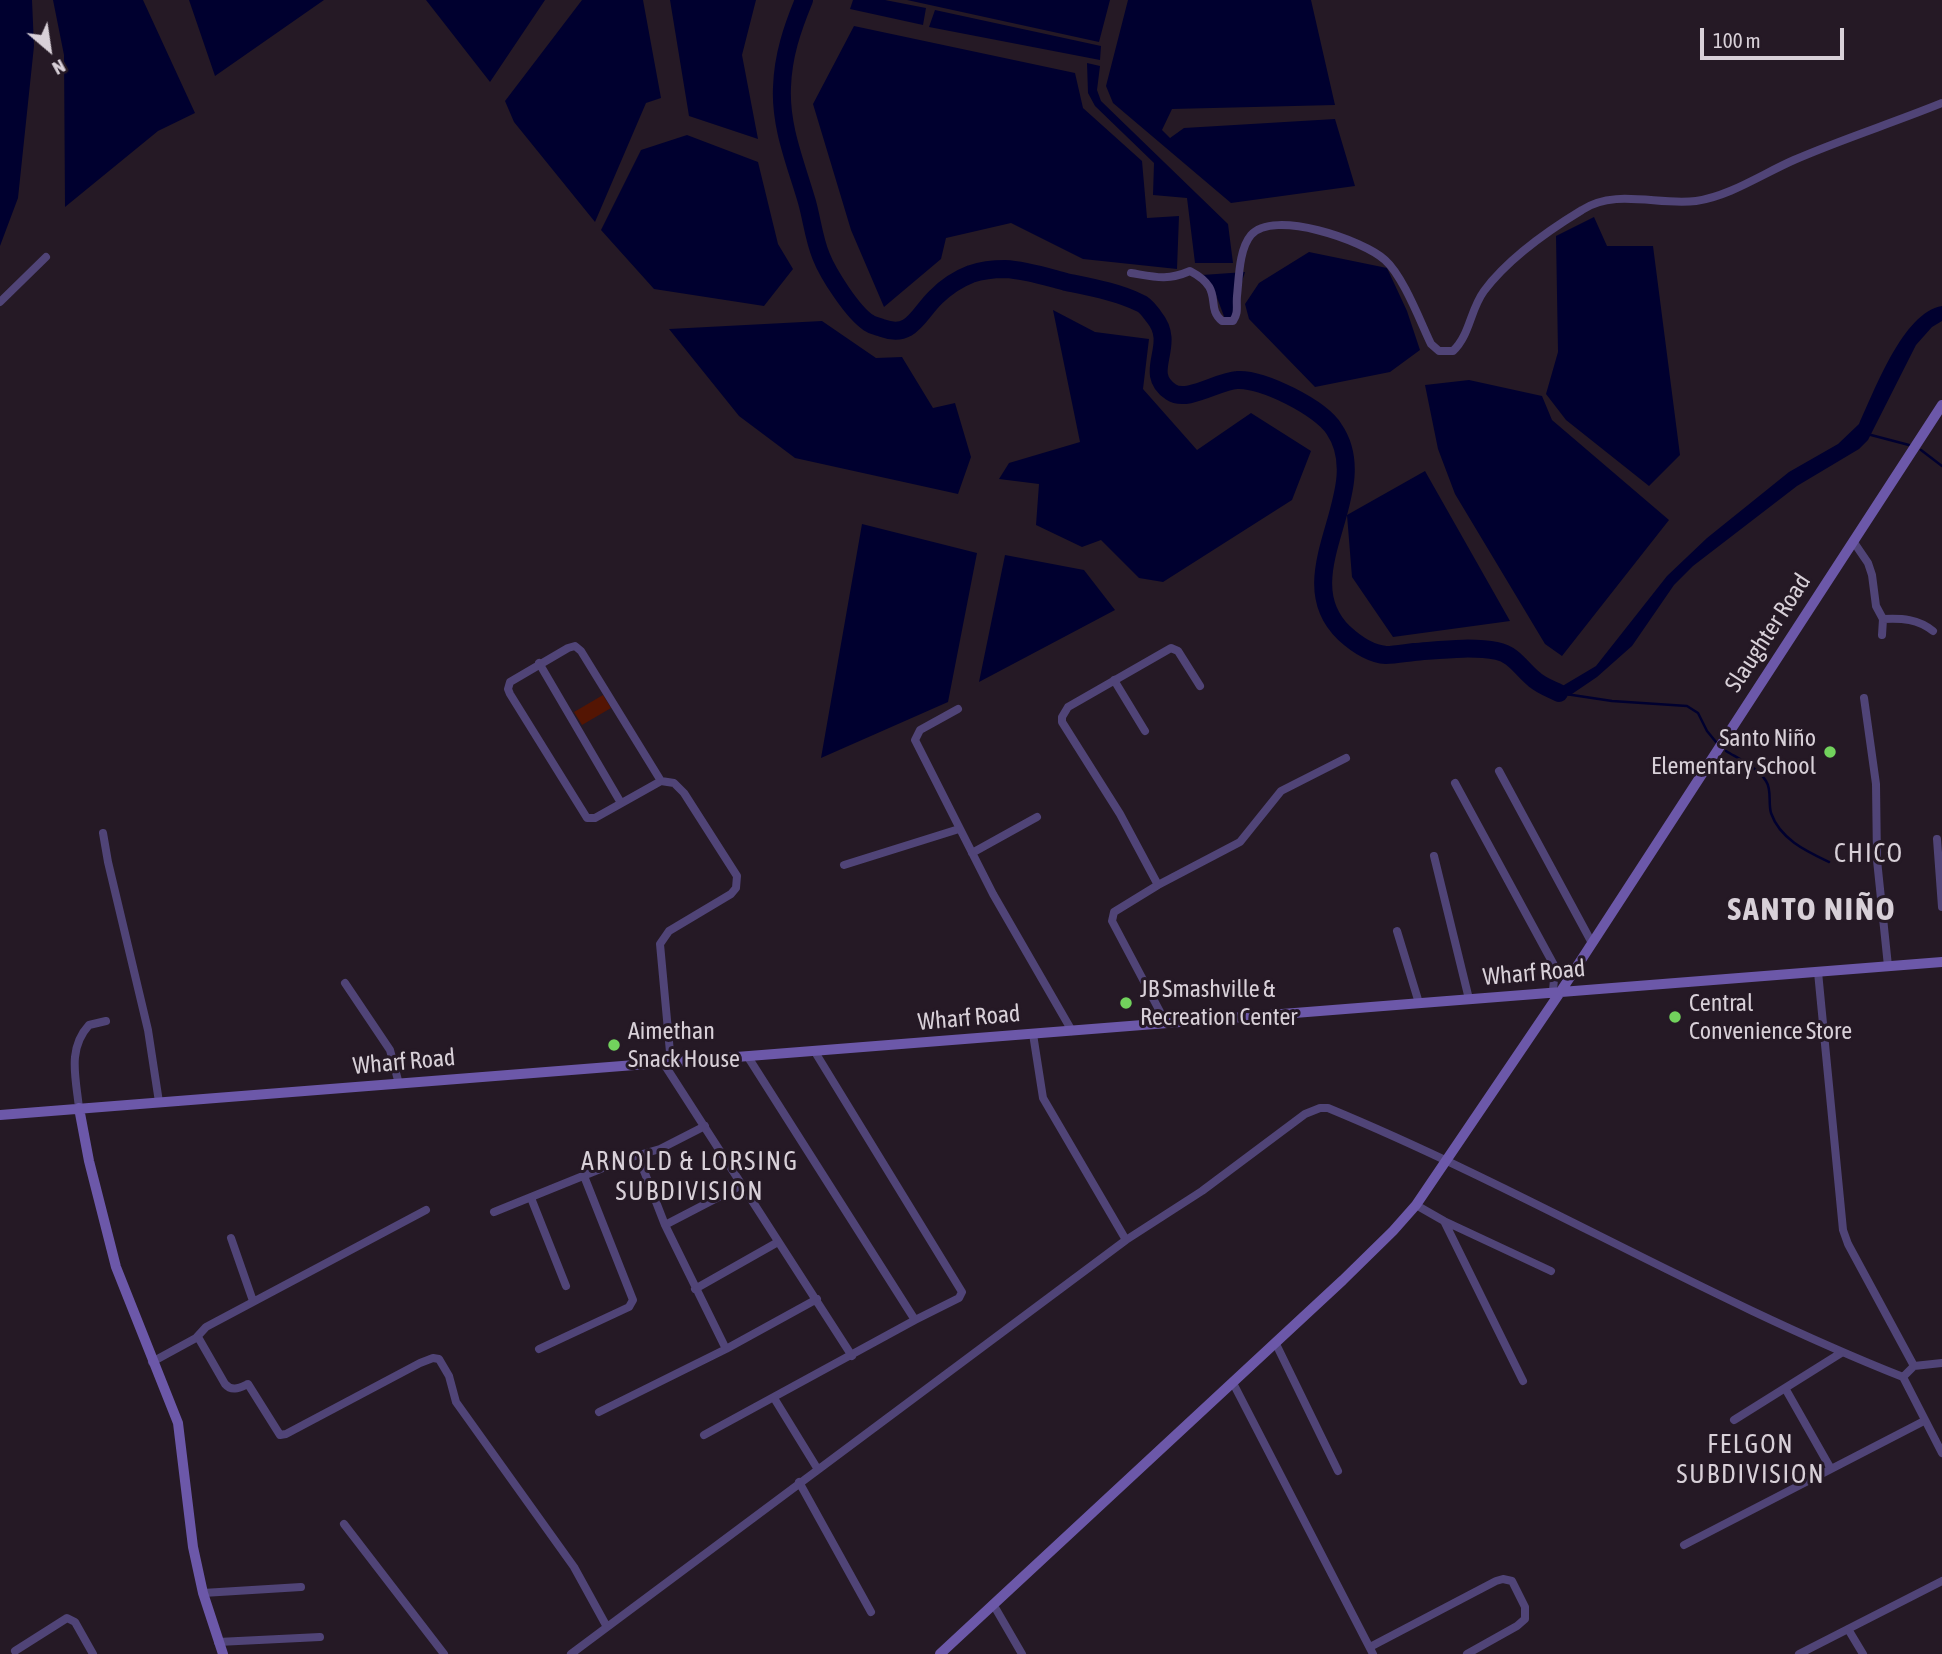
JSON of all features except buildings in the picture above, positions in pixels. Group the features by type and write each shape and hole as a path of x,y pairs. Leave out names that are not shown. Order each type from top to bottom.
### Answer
{"street":[{"path":"1131,273 1163,279 1190,271 1207,281 1213,292 1218,318 1222,321 1233,321 1238,313 1237,299 1244,246 1252,233 1265,225 1331,233 1371,249 1385,260 1394,270 1431,344 1439,351 1453,351 1464,337 1474,308 1484,291 1508,266 1591,205 1599,201 1619,199 1686,202 1721,194 1796,159 1942,103"},
{"path":"0,302 46,257"},
{"name":"Slaughter Road","path":"940,1654 1276,1343 1393,1231 1416,1205 1557,991 1592,943 1942,405"},
{"path":"1853,541 1868,562 1876,606 1884,619 1882,635"},
{"path":"1884,619 1901,618 1923,623 1933,631"},
{"path":"661,781 579,648 572,646 510,682 510,694 587,818 594,818 661,781 674,782 684,793 737,876 736,888 731,894 669,931 660,944 668,1063 742,1185 852,1356"},
{"path":"1158,885 1120,814 1062,722 1063,713 1171,648 1178,651 1200,686"},
{"path":"540,663 621,803"},
{"path":"1114,680 1145,731"},
{"path":"1864,698 1876,785 1877,860 1888,966"},
{"path":"958,709 920,730 915,740 959,829 1072,1031"},
{"path":"1166,1023 1111,916 1118,908 1158,885 1240,842 1281,791 1346,758"},
{"path":"1499,771 1592,943"},
{"path":"1455,783 1555,967 1557,991"},
{"path":"972,853 1037,817"},
{"path":"844,865 959,829"},
{"path":"103,833 148,1030 159,1102"},
{"path":"1937,839 1942,907"},
{"path":"1434,856 1469,999"},
{"path":"1397,931 1419,1003"},
{"name":"Wharf Road","path":"0,1115 1942,962"},
{"path":"1818,972 1843,1230 1851,1251 1914,1366"},
{"path":"345,983 390,1050 399,1084"},
{"path":"106,1021 89,1025 75,1045 79,1108 105,1229 116,1267 178,1423 186,1471 193,1547 203,1592 223,1654"},
{"path":"1033,1034 1042,1098 1126,1240"},
{"path":"704,1435 959,1298 962,1292 815,1052"},
{"path":"748,1057 915,1320"},
{"path":"570,1654 1126,1240 1202,1192 1305,1114 1320,1108 1328,1108 1353,1118 1446,1160 1645,1260 1841,1353 1903,1377 1942,1453"},
{"path":"495,1212 633,1156 649,1153 705,1126"},
{"path":"649,1153 643,1168 665,1225 726,1349"},
{"path":"539,1349 629,1307 634,1300 584,1176"},
{"path":"665,1225 742,1185"},
{"path":"531,1198 566,1286"},
{"path":"1416,1205 1551,1271"},
{"path":"152,1362 198,1337 206,1327 426,1210"},
{"path":"1444,1221 1523,1381"},
{"path":"231,1238 253,1301"},
{"path":"695,1289 778,1242"},
{"path":"599,1412 726,1349 817,1299"},
{"path":"198,1337 225,1384 231,1389 247,1384 279,1435 286,1434 420,1363 433,1358 439,1359 449,1376 456,1402 568,1558 607,1627"},
{"path":"1276,1343 1338,1471"},
{"path":"1734,1420 1841,1353"},
{"path":"1903,1377 1914,1366 1942,1363"},
{"path":"1233,1382 1372,1651 1496,1581 1508,1579 1515,1585 1525,1606 1525,1619 1483,1650 1466,1654"},
{"path":"1785,1388 1831,1469"},
{"path":"774,1398 817,1468"},
{"path":"1684,1545 1924,1421"},
{"path":"799,1482 871,1612"},
{"path":"344,1524 444,1654"},
{"path":"1798,1654 1942,1581"},
{"path":"203,1592 301,1587"},
{"path":"993,1604 1022,1654"},
{"path":"15,1651 67,1618 75,1622 93,1654"},
{"path":"1848,1629 1863,1654"},
{"path":"218,1642 320,1637"}],"shaded area":[{"path":"0,0 32,0 34,46 18,198 0,246"},
{"path":"53,0 143,0 195,113 158,131 65,207 64,55"},
{"path":"189,0 324,0 215,76"},
{"path":"426,0 545,0 490,82"},
{"path":"582,0 643,0 661,98 646,103 595,222 514,122 505,101"},
{"path":"670,0 756,0 742,55 758,139 689,116"},
{"path":"853,0 885,0 926,8 923,25 850,9"},
{"path":"907,0 1110,0 1099,42"},
{"path":"1128,0 1311,0 1335,105 1172,109 1162,130 1170,138 1184,128 1335,119 1355,186 1231,203 1113,103 1106,86"},
{"path":"935,10 1101,46 1100,60 929,27"},
{"path":"854,26 1075,73 1083,108 1142,161 1147,218 1179,216 1177,269 1083,259 1011,223 946,238 941,259 884,307 851,230 813,104"},
{"path":"1087,63 1100,66 1097,90 1101,101 1228,224 1233,263 1195,263 1187,198 1153,195 1154,163 1095,106 1088,93"},
{"path":"687,135 758,162 778,244 793,269 764,306 654,289 601,230 641,150"},
{"path":"1594,217 1607,246 1653,246 1680,455 1649,486 1566,420 1546,394 1558,352 1556,236"},
{"path":"1309,252 1387,268 1407,311 1420,350 1390,372 1315,387 1249,319 1245,304 1259,283"},
{"path":"1245,272 1238,294 1238,314 1225,319 1216,295 1202,275"},
{"path":"1942,306 1942,321 1932,327 1916,345 1868,440 1859,449 1797,486 1693,566 1674,585 1632,646 1597,677 1569,696 1554,691 1596,666 1667,576 1707,538 1789,472 1838,444 1859,424 1882,374 1903,338 1928,311"},
{"path":"1053,310 1095,332 1149,339 1143,389 1197,450 1251,413 1311,451 1292,500 1163,582 1139,578 1101,540 1082,547 1036,525 1039,484 999,479 1009,463 1080,442"},
{"path":"822,321 876,358 902,357 933,408 955,403 971,457 958,494 795,458 739,416 669,329"},
{"path":"1469,380 1542,396 1552,420 1669,520 1562,656 1545,644 1455,494 1438,449 1425,385"},
{"path":"1425,471 1510,621 1393,637 1352,577 1347,515"},
{"path":"862,524 977,553 948,702 821,758"},
{"path":"1005,555 1084,570 1115,610 979,682"},
{"path":"603,695 611,708 582,725 574,712"}],"waterway":[{"path":"804,0 784,64 782,102 786,131 821,256 829,273 863,318 869,323 892,331 908,328 936,297 957,281 975,273 1001,269 1029,272 1104,290 1142,304 1160,328 1163,338 1159,376 1171,392 1185,395 1229,381 1248,381 1290,396 1317,412 1334,429 1344,453 1345,479 1326,560 1323,586 1328,610 1344,633 1364,648 1386,655 1456,649 1497,651 1513,659 1538,682 1559,693"},
{"path":"1871,435 1909,445"},
{"path":"1921,450 1942,466"},
{"path":"1559,693 1612,701 1687,706 1698,713 1716,742"},
{"path":"1726,751 1753,767 1766,781 1771,813 1787,837 1803,849 1829,862"}],"place":[{"name":"Santo Niño Elementary School","path":"1830,752"},
{"name":"JB Smashville & Recreation Center","path":"1126,1003"},
{"name":"Central Convenience Store","path":"1675,1017"},
{"name":"Aimethan Snack House","path":"614,1045"}],"district":[{"name":"CHICO","path":"1869,854"},
{"name":"SANTO NIÑO","path":"1812,910"},
{"name":"ARNOLD & LORSING SUBDIVISION","path":"690,1177"},
{"name":"FELGON SUBDIVISION","path":"1751,1460"}]}
